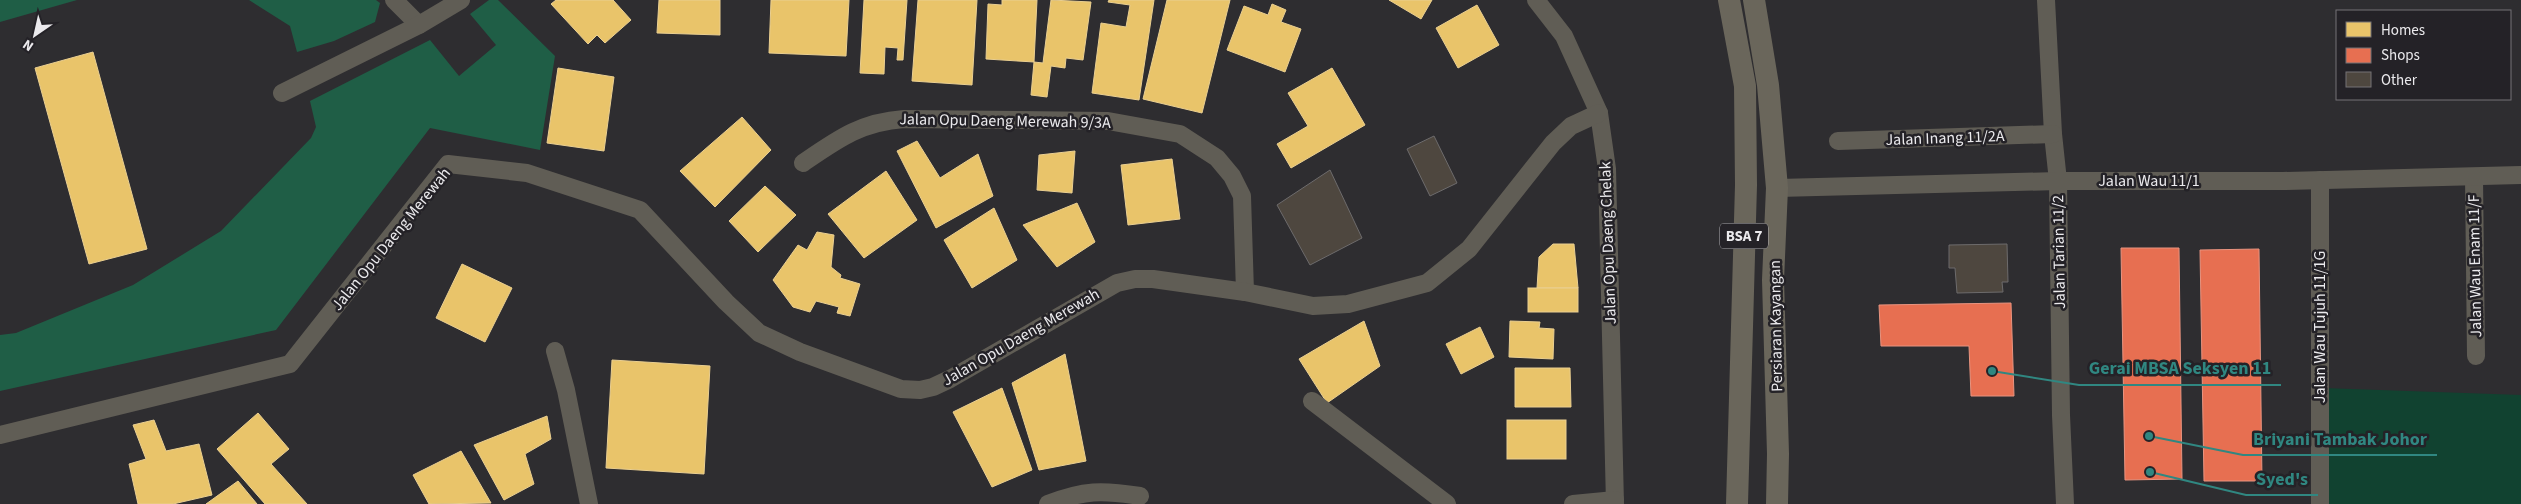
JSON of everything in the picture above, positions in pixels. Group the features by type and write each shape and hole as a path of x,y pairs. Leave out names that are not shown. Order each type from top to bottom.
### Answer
{"main road":[{"name":"Persiaran Kayangan","path":"1730,0 1745,86 1746,185 1737,504"},
{"name":"Persiaran Kayangan","path":"1754,0 1768,85 1777,188 1773,280 1778,454 1777,504"},
{"path":"1765,504 1778,454"},
{"path":"1721,504 1737,473"}],"street":[{"path":"394,0 419,25"},
{"path":"282,93 419,25 461,0"},
{"name":"Jalan Opu Daeng Chelak","path":"1536,0 1564,36 1600,113 1607,168 1615,502"},
{"name":"Jalan Tarian 11/2","path":"2046,0 2053,134 2058,181 2061,415 2065,504"},
{"name":"Jalan Opu Daeng Merewah","path":"0,435 290,364 448,164 526,173 640,210 726,302 759,333 800,352 901,390 920,390 933,387 950,379 1117,283 1135,279 1153,279 1245,292 1313,306 1348,304 1427,283 1469,248 1553,143 1571,126 1600,113"},
{"name":"Jalan Opu Daeng Merewah 9/3A","path":"803,163 847,135 879,121 904,119 1108,121 1180,134 1217,158 1232,176 1242,196 1245,292"},
{"name":"Jalan Inang 11/2A","path":"1838,140 2053,134"},
{"name":"Jalan Wau 11/1","path":"1777,188 2058,181 2320,180 2521,175"},
{"name":"Jalan Wau Enam 11/F","path":"2474,177 2476,356"},
{"name":"Jalan Wau Tujuh 11/1G","path":"2320,180 2320,504"},
{"path":"555,351 566,390 589,504"},
{"path":"1312,401 1447,504"},
{"path":"1048,504 1074,494 1108,490 1140,496"},
{"path":"1573,504 1615,502"}],"green space":[{"path":"0,0 77,0 0,22"},
{"path":"249,0 376,0 380,3 375,22 334,41 297,52 290,26"},
{"path":"489,0 498,0 555,56 540,150 430,128 276,330 0,391 0,335 16,333 133,285 221,231 311,138 316,127 310,101 430,40 459,76 496,45 470,14"},
{"path":"2323,388 2521,395 2521,504 2324,504"}],"building: Homes":[{"path":"556,0 613,0 631,20 605,43 597,35 588,44 551,4"},
{"path":"659,0 720,0 720,35 657,33"},
{"path":"771,0 849,0 846,56 769,53"},
{"path":"864,0 907,0 903,60 897,60 898,48 885,47 884,74 860,73"},
{"path":"918,0 977,0 972,85 912,81"},
{"path":"1002,0 1037,0 1034,62 986,59 988,4 1002,5"},
{"path":"1051,0 1091,2 1083,60 1066,58 1065,68 1051,66 1047,97 1031,95 1034,62 1043,63"},
{"path":"1109,0 1154,0 1139,100 1092,93 1101,23 1126,27 1130,5 1108,2"},
{"path":"1167,0 1230,0 1202,113 1143,99"},
{"path":"1389,0 1432,0 1421,19"},
{"path":"1272,4 1286,10 1281,22 1301,29 1285,72 1227,50 1244,6 1268,15"},
{"path":"1477,5 1499,45 1458,68 1436,28"},
{"path":"93,52 147,249 89,264 35,68"},
{"path":"558,68 614,77 604,151 547,143"},
{"path":"1332,68 1365,125 1291,168 1277,144 1308,126 1288,93"},
{"path":"742,117 771,150 715,207 680,171"},
{"path":"917,141 940,178 978,154 993,196 936,228 897,151"},
{"path":"1075,151 1072,193 1037,190 1039,155"},
{"path":"1172,159 1180,219 1128,225 1121,165"},
{"path":"886,171 917,220 864,258 828,214"},
{"path":"765,186 796,215 758,252 729,221"},
{"path":"1077,203 1095,242 1057,267 1023,225"},
{"path":"994,208 1017,260 972,288 944,240"},
{"path":"817,232 834,235 831,267 841,275 840,278 860,284 850,316 837,313 839,307 816,301 810,312 793,307 773,280 798,245 807,250"},
{"path":"1553,244 1574,244 1578,288 1537,288 1539,257"},
{"path":"462,264 512,288 485,342 436,318"},
{"path":"1528,288 1578,288 1578,312 1528,312"},
{"path":"1364,321 1380,366 1327,403 1299,359"},
{"path":"1510,321 1540,322 1539,328 1554,329 1553,359 1509,357"},
{"path":"1480,327 1494,357 1461,374 1446,344"},
{"path":"1065,354 1086,461 1039,470 1012,383"},
{"path":"612,360 710,366 704,474 606,468"},
{"path":"1515,368 1570,368 1571,407 1515,407"},
{"path":"1002,388 1032,470 992,487 953,412"},
{"path":"258,413 289,449 271,464 307,504 265,504 217,449"},
{"path":"547,416 551,439 525,454 534,484 504,500 474,445"},
{"path":"154,420 166,451 199,444 212,495 173,504 138,504 129,464 146,459 133,425"},
{"path":"1507,420 1566,420 1566,459 1507,459"},
{"path":"461,451 491,503 429,504 413,475"},
{"path":"238,481 257,504 206,504"}],"building: Shops":[{"path":"2121,248 2179,248 2182,479 2125,480"},
{"path":"2259,249 2262,481 2204,481 2200,250"},
{"path":"2011,303 2014,396 1971,396 1969,346 1881,346 1879,305"}],"building: Other":[{"path":"1434,136 1457,183 1430,196 1407,149"},
{"path":"1330,170 1362,238 1310,265 1277,205"},
{"path":"2007,244 2008,282 2002,282 2003,292 1957,293 1955,268 1949,268 1949,245"}],"place":[{"name":"Gerai MBSA Seksyen 11","path":"1992,371"},
{"name":"Briyani Tambak Johor","path":"2149,436"},
{"name":"Syed's","path":"2150,472"}]}
